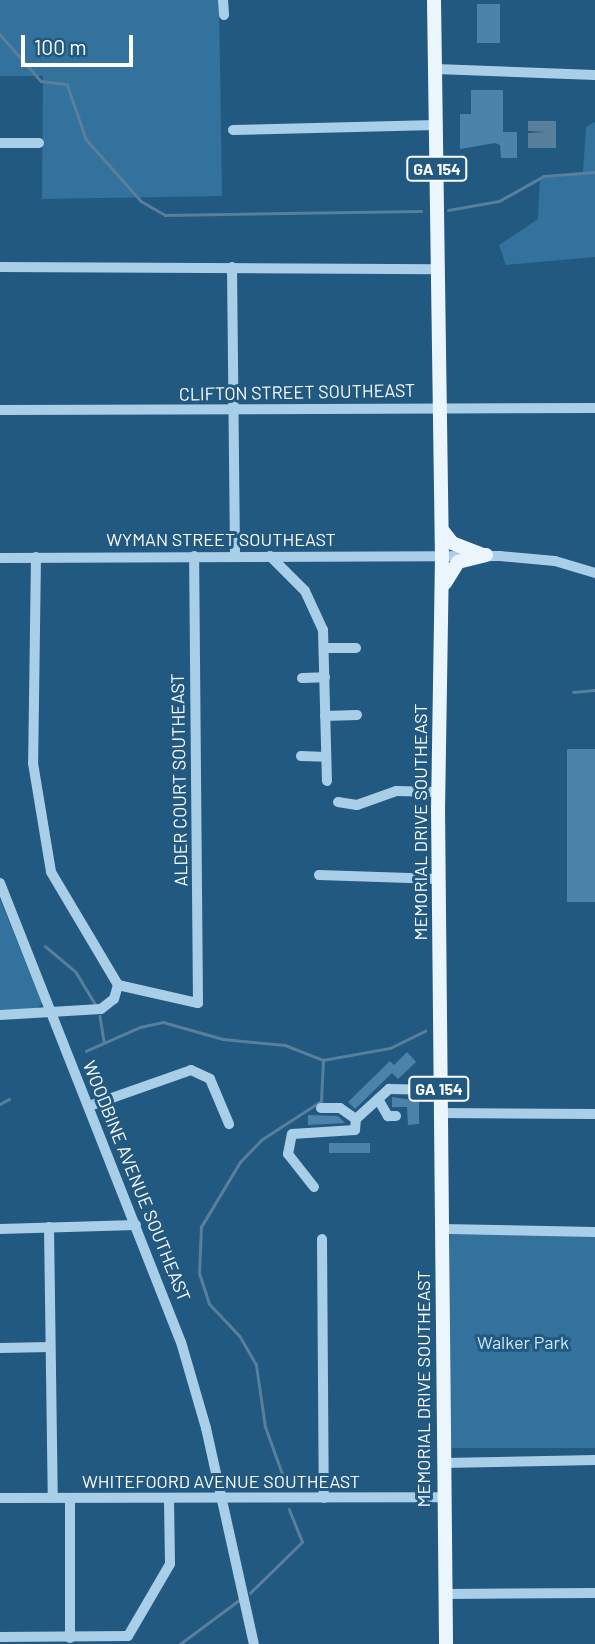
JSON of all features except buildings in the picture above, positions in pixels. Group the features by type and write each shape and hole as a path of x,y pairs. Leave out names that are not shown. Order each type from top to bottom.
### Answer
{"main road":[{"name":"MEMORIAL DRIVE SOUTHEAST","path":"434,0 442,530 439,1113 446,1644"},
{"path":"442,530 452,543 486,555"},
{"path":"442,594 452,567 486,555"}],"street":[{"path":"223,0 224,15"},
{"path":"436,69 595,75"},
{"path":"233,130 436,125"},
{"path":"0,143 39,143"},
{"path":"0,267 438,269"},
{"path":"232,267 234,555"},
{"name":"CLIFTON STREET SOUTHEAST","path":"0,410 595,408"},
{"name":"WYMAN STREET SOUTHEAST","path":"0,558 486,555 555,561 595,573"},
{"name":"ALDER COURT SOUTHEAST","path":"118,985 198,1003 194,556"},
{"path":"270,556 313,603 326,648 327,781"},
{"path":"0,1015 101,1009 114,999 118,985 106,956 58,888 41,833 32,727 36,557"},
{"path":"326,648 356,648"},
{"path":"302,678 326,677"},
{"path":"325,716 357,715"},
{"path":"301,756 326,757"},
{"path":"338,803 357,805 396,791 439,792"},
{"path":"319,875 439,879"},
{"name":"WOODBINE AVENUE SOUTHEAST","path":"0,883 181,1342 223,1498 254,1644"},
{"path":"89,1105 191,1070 210,1079 229,1124"},
{"path":"314,1187 288,1154 287,1141 298,1133 355,1130 356,1119 389,1089 439,1090"},
{"path":"378,1099 388,1116 396,1116"},
{"path":"321,1108 340,1108 356,1119"},
{"path":"439,1113 595,1114"},
{"path":"0,1229 136,1225"},
{"path":"49,1227 53,1498"},
{"path":"441,1229 595,1232"},
{"path":"322,1239 324,1498"},
{"path":"0,1348 50,1347"},
{"path":"443,1462 595,1460"},
{"name":"WHITEFOORD AVENUE SOUTHEAST","path":"0,1498 443,1497"},
{"path":"70,1638 71,1499"},
{"path":"0,1637 128,1636 170,1563 169,1499"},
{"path":"445,1594 595,1593"}],"green space":[{"path":"0,0 219,0 222,196 42,199 43,76 0,76"},
{"path":"595,122 595,257 506,265 499,245 538,219 540,179 583,172 586,127"},
{"path":"0,899 42,1003 36,1010 0,1010"},
{"name":"Walker Park","path":"450,1235 595,1235 595,1448 450,1448"}],"shaded area":[{"path":"528,121 556,121 556,148 528,148 528,133 546,132 528,131"}],"waterway":[{"path":"0,34 41,81 67,84 86,139 141,201 165,215 421,211"},
{"path":"448,210 499,201 544,176 595,172"},
{"path":"573,692 595,690"},
{"path":"45,946 76,972 95,1004"},
{"path":"100,1016 104,1042"},
{"path":"86,1051 140,1027 163,1022 223,1039 285,1045 323,1060 390,1048 425,1031"},
{"path":"287,1488 265,1427 256,1365 240,1337 209,1304 199,1274 201,1227 240,1162 261,1140 321,1101 323,1060"},
{"path":"0,1104 9,1099"},
{"path":"250,1593 302,1542 289,1510"},
{"path":"180,1644 239,1600"}]}
